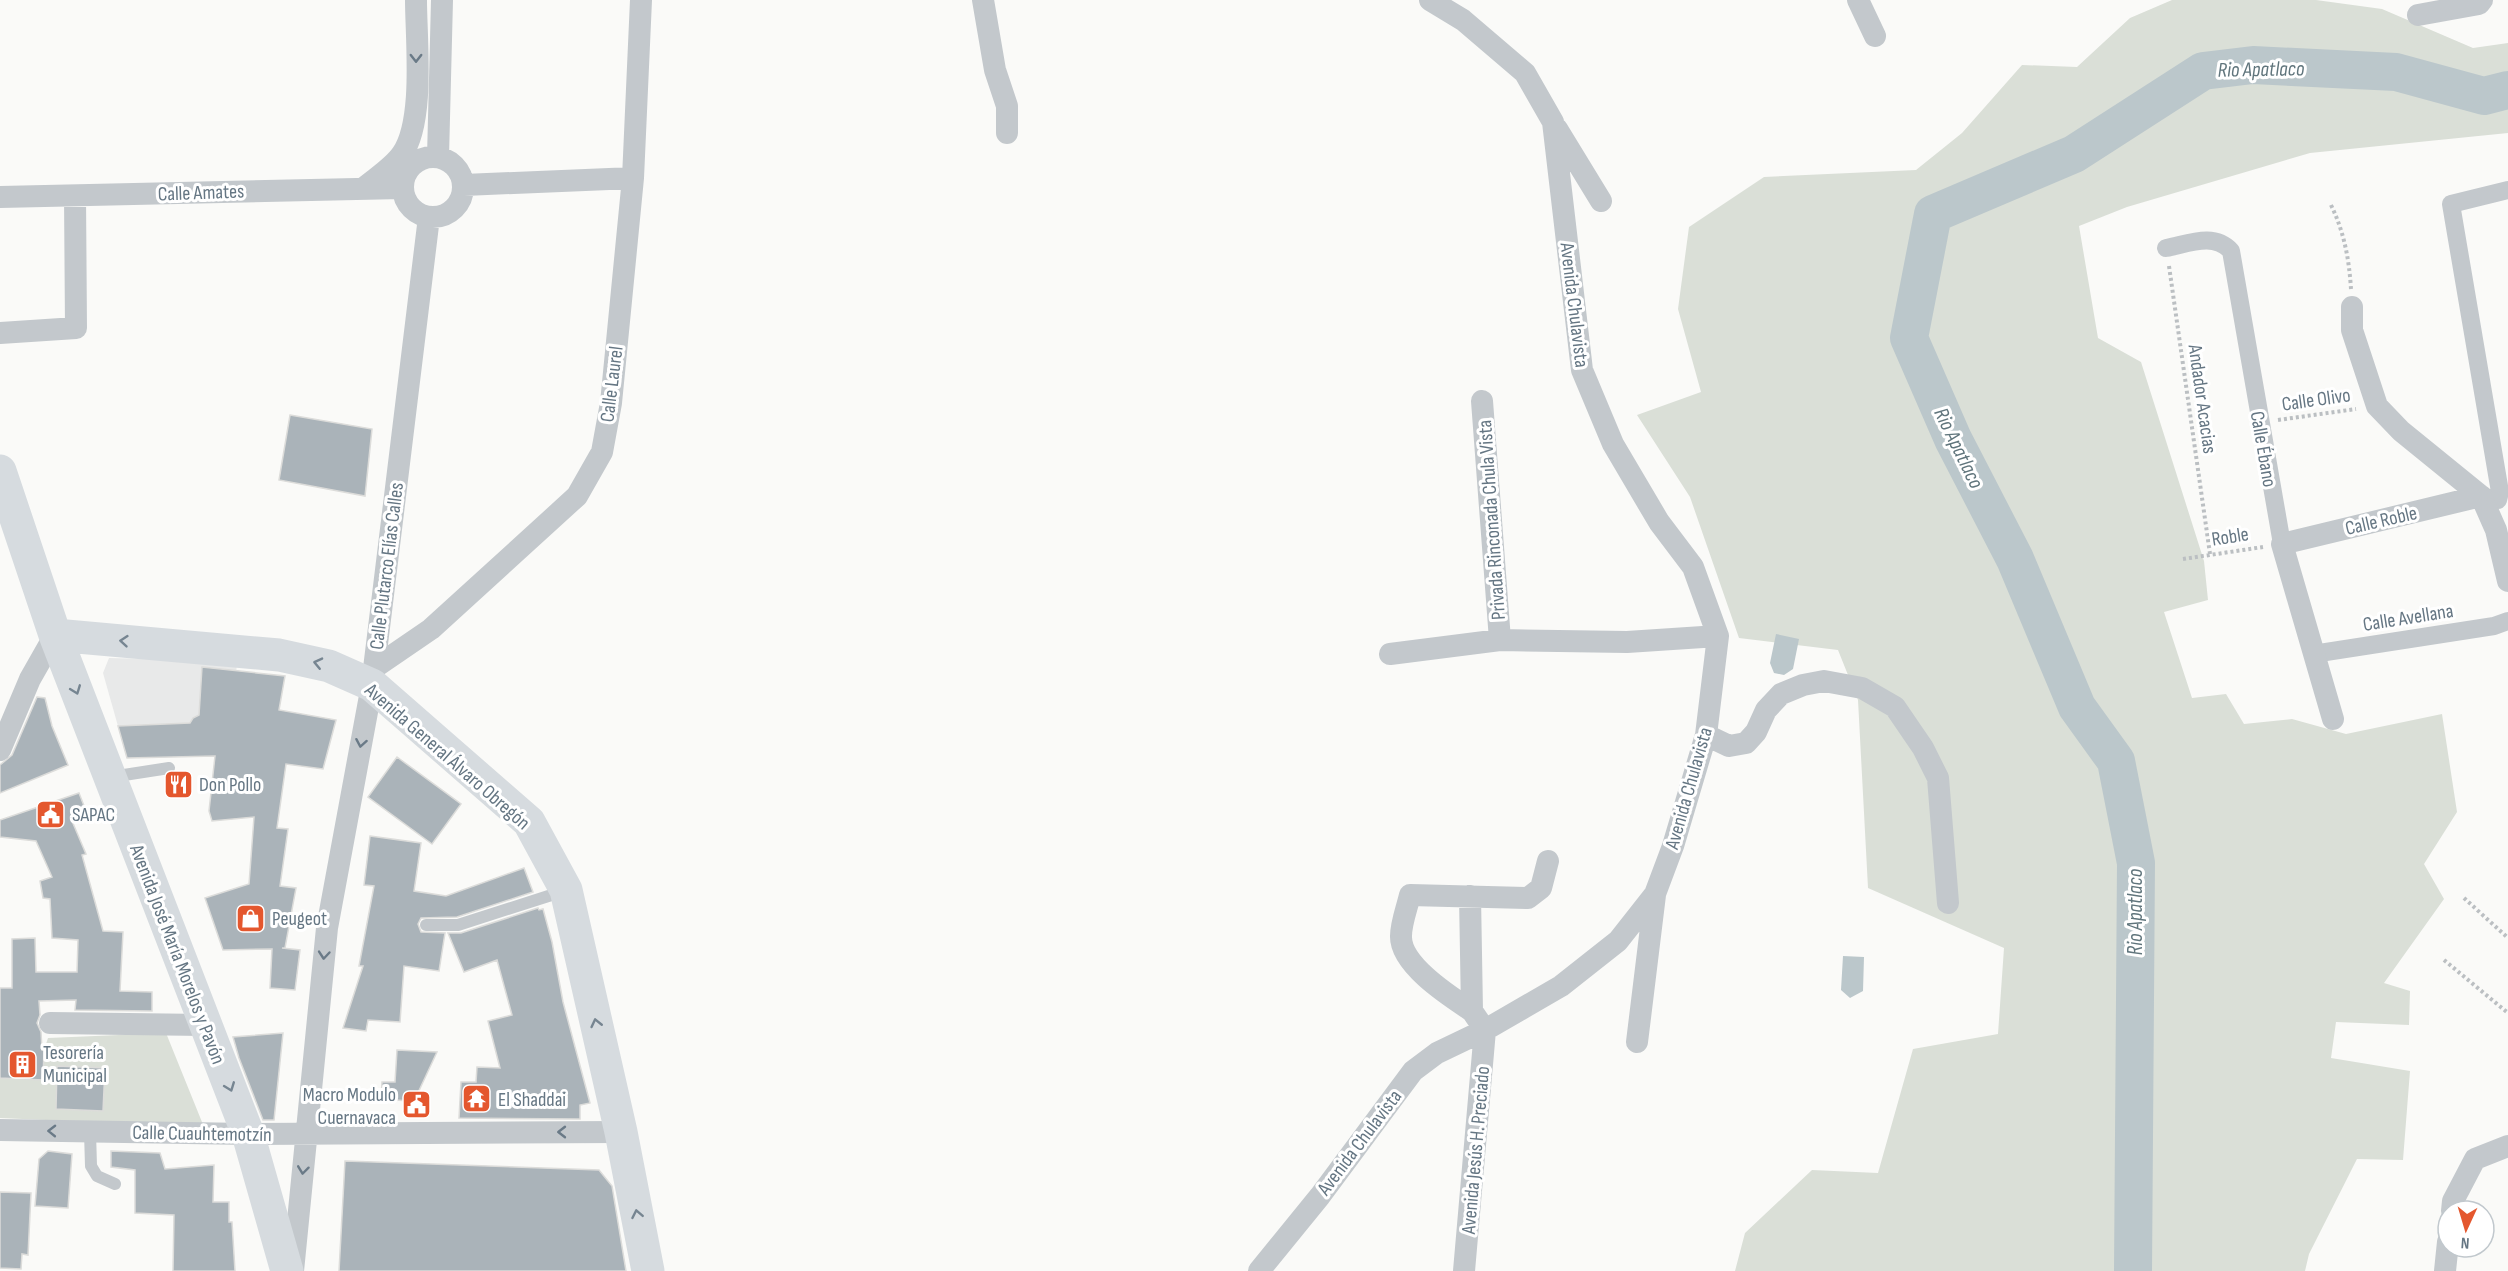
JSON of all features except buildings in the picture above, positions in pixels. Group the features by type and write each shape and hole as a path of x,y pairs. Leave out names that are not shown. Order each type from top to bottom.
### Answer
{"main road":[{"name":"Avenida José María Morelos y Pavón","path":"0,471 55,635 248,1134 287,1271"},
{"name":"Avenida General Álvaro Obregón","path":"55,635 279,654 373,676 529,822 566,890 621,1132 648,1271"}],"street":[{"path":"364,187 403,153 417,118 416,0"},
{"path":"438,157 442,0"},
{"name":"Calle Laurel","path":"373,676 431,629 577,496 602,452 610,403 633,178 641,0"},
{"path":"983,0 995,70 1006,106 1007,134"},
{"name":"Avenida Chulavista","path":"1259,1271 1320,1196 1413,1071 1437,1053 1485,1030 1560,986 1618,941 1655,894 1673,846 1706,735 1718,636 1693,567 1659,522 1613,444 1582,370 1553,122 1525,73 1463,20 1430,0"},
{"path":"1858,0 1875,36"},
{"path":"2418,15 2479,4 2482,0"},
{"path":"1553,122 1601,201"},
{"path":"425,157 438,157 456,167 464,185 459,202 447,214 429,217 416,212 406,201 402,188 405,174 413,164 425,157"},
{"path":"464,185 633,178"},
{"name":"Calle Amates","path":"0,197 364,187 402,188"},
{"path":"2352,308 2352,330 2377,406 2401,431 2481,496 2498,500 2500,492 2451,204 2507,195"},
{"path":"0,333 76,328 75,196"},
{"name":"Calle Plutarco Elías Calles","path":"293,1271 327,928 373,676 429,217"},
{"name":"Calle Ébano","path":"2166,248 2212,239 2223,243 2231,251 2282,544 2333,719"},
{"name":"Privada Rinconada Chula Vista","path":"1482,401 1500,640"},
{"path":"2481,496 2496,530 2508,581"},
{"name":"Calle Roble","path":"2282,544 2481,496"},
{"name":"Calle Avellana","path":"2313,654 2494,626 2508,621"},
{"path":"0,750 30,679 55,635"},
{"name":"Privada Rinconada Chula Vista","path":"1390,654 1500,640 1627,642 1718,636"},
{"path":"1706,735 1730,746 1746,743 1756,732 1766,710 1781,694 1803,685 1824,681 1862,688 1895,707 1923,748 1938,778 1948,903"},
{"path":"1485,1030 1472,1011 1436,987 1410,960 1400,938 1410,895 1528,898 1541,888 1548,861"},
{"path":"1637,1042 1655,894"},
{"path":"1470,896 1472,1011"},
{"path":"51,1023 206,1025"},
{"name":"Avenida Jesús H. Preciado","path":"1464,1271 1485,1030"},
{"name":"Calle Cuauhtemotzín","path":"0,1130 248,1134 621,1132"},
{"path":"2454,1199 2475,1159 2508,1146"}],"lane":[{"path":"110,777 170,768"},
{"path":"426,925 458,925 566,890"},
{"path":"90,1132 91,1166 97,1176 115,1184"}],"path":[{"path":"2331,204 2347,249 2352,308"},
{"name":"Andador Acacias","path":"2166,248 2210,554"},
{"name":"Calle Olivo","path":"2259,422 2377,406"},
{"name":"Roble","path":"2183,559 2282,544"},
{"path":"2464,897 2508,938"},
{"path":"2444,960 2508,1013"}],"shaded area":[{"path":"2172,0 2316,0 2382,9 2473,48 2508,43 2508,133 2310,153 2127,207 2079,226 2098,338 2141,362 2204,561 2208,600 2164,612 2192,698 2226,694 2244,724 2292,719 2346,734 2442,714 2457,812 2424,864 2444,899 2384,983 2410,991 2409,1025 2336,1022 2331,1058 2410,1071 2403,1160 2357,1159 2309,1254 2305,1271 1735,1271 1745,1233 1812,1170 1878,1173 1913,1049 1998,1034 2004,948 1868,888 1858,700 1838,650 1739,638 1690,497 1637,415 1701,392 1678,309 1689,227 1764,177 1916,170 1962,133 2022,65 2077,67 2130,18"},
{"path":"1776,634 1799,639 1793,669 1784,675 1774,673 1770,663"},
{"path":"109,658 237,661 231,756 127,758 103,673"},
{"path":"1843,956 1864,957 1863,991 1850,998 1841,990"},
{"path":"166,1033 204,1127 0,1118 0,1078 42,1080 44,1050 48,1038"}],"waterway":[{"name":"Rio Apatlaco","path":"2133,1271 2136,863 2116,761 2077,707 2015,559 1953,439 1909,338 1933,214 2074,154 2203,71 2253,65 2396,72 2484,96 2508,90"}],"place":[{"name":"Don Pollo","path":"178,784"},
{"name":"SAPAC","path":"51,814"},
{"name":"Peugeot","path":"251,918"},
{"name":"Tesorería Municipal","path":"22,1064"},
{"name":"El Shaddai","path":"477,1099"},
{"name":"Macro Modulo Cuernavaca","path":"417,1105"}]}
